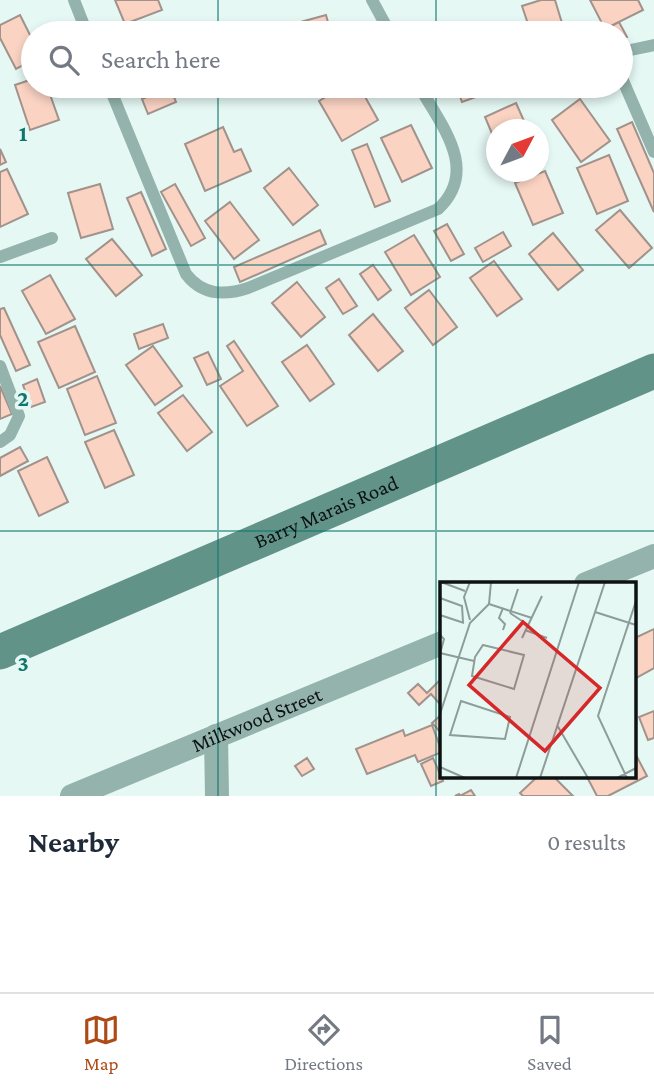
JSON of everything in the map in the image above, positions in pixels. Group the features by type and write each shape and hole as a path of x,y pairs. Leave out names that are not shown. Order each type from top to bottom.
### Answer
{"main road":[{"name":"Barry Marais Road","path":"0,628 654,348"},
{"name":"Barry Marais Road","path":"0,652 654,371"}],"street":[{"path":"591,582 654,556"},
{"name":"Milkwood Street","path":"72,796 440,644"},
{"path":"216,736 217,796"}],"lane":[{"path":"74,0 82,21"},
{"path":"372,0 383,21"},
{"path":"633,49 654,45"},
{"path":"114,98 186,274 201,289 219,293 248,288 438,209 454,190 458,175 454,154 425,98"},
{"path":"631,98 654,152"},
{"path":"0,257 52,238"},
{"path":"0,366 19,416 10,435 0,442"}],"building":[{"path":"115,0 158,0 162,10 133,21 124,21"},
{"path":"541,0 555,0 561,21 527,21 522,6"},
{"path":"590,0 638,0 643,10 621,21 601,21"},
{"path":"20,15 23,21 21,66 16,69 0,38 0,25"},
{"path":"326,15 328,21 304,21"},
{"path":"21,83 21,98 51,98 59,120 30,130 15,85"},
{"path":"174,98 176,102 148,114 142,99"},
{"path":"324,98 366,98 378,120 342,141 319,101"},
{"path":"580,99 610,141 581,162 552,120"},
{"path":"516,103 523,119 486,119 485,117"},
{"path":"632,122 654,173 654,212 617,129"},
{"path":"411,125 432,168 402,182 381,138"},
{"path":"223,127 234,152 241,149 251,171 205,191 185,144"},
{"path":"367,144 390,201 375,207 352,150"},
{"path":"0,149 6,162 0,165"},
{"path":"609,155 628,201 597,214 577,168"},
{"path":"289,168 318,205 293,225 264,188"},
{"path":"7,169 28,214 0,227 0,172"},
{"path":"549,180 563,213 533,225 515,183"},
{"path":"100,184 113,229 81,238 68,193"},
{"path":"175,184 205,238 191,246 161,192"},
{"path":"141,192 166,249 152,256 127,198"},
{"path":"230,202 259,240 234,259 205,221"},
{"path":"620,210 652,248 629,268 596,230"},
{"path":"447,224 464,254 451,261 434,231"},
{"path":"320,230 326,244 240,282 234,267"},
{"path":"503,232 511,246 483,262 475,248"},
{"path":"553,233 583,270 558,290 529,254"},
{"path":"414,235 440,277 411,295 385,252"},
{"path":"112,239 142,275 116,296 86,259"},
{"path":"494,261 522,299 497,316 470,278"},
{"path":"373,265 391,290 378,300 360,274"},
{"path":"50,275 75,319 46,334 22,291"},
{"path":"339,279 357,306 343,314 326,288"},
{"path":"297,282 325,317 301,337 272,303"},
{"path":"429,290 457,327 433,345 405,308"},
{"path":"4,308 30,365 16,371 0,335 0,309"},
{"path":"373,314 403,351 378,371 349,335"},
{"path":"163,324 168,338 139,349 134,334"},
{"path":"75,326 95,372 59,388 38,342"},
{"path":"234,341 278,406 247,426 220,386 243,371 227,346"},
{"path":"307,345 334,384 310,401 282,362"},
{"path":"153,346 182,386 155,405 126,365"},
{"path":"208,352 221,379 207,385 194,358"},
{"path":"97,376 116,423 85,435 67,389"},
{"path":"37,379 45,402 31,407 23,385"},
{"path":"0,386 12,414 0,419"},
{"path":"183,395 212,432 187,451 158,413"},
{"path":"114,430 134,475 105,488 85,442"},
{"path":"20,447 28,461 0,476 0,458"},
{"path":"47,457 68,502 39,516 18,471"},
{"path":"654,629 654,668 636,678 636,638"},
{"path":"440,680 439,703 431,694 419,705 408,693 418,684 427,693"},
{"path":"654,711 654,738 648,740 639,717"},
{"path":"440,716 440,732 432,723"},
{"path":"432,725 440,753 418,762 415,755 367,774 356,749 403,730 405,736"},
{"path":"636,755 647,776 608,796 597,796 588,778 636,778"},
{"path":"307,758 314,769 302,776 295,766"},
{"path":"433,758 443,781 431,786 421,764"},
{"path":"536,778 555,778 573,796 523,796 520,793"},
{"path":"471,790 475,796 460,796"}]}
